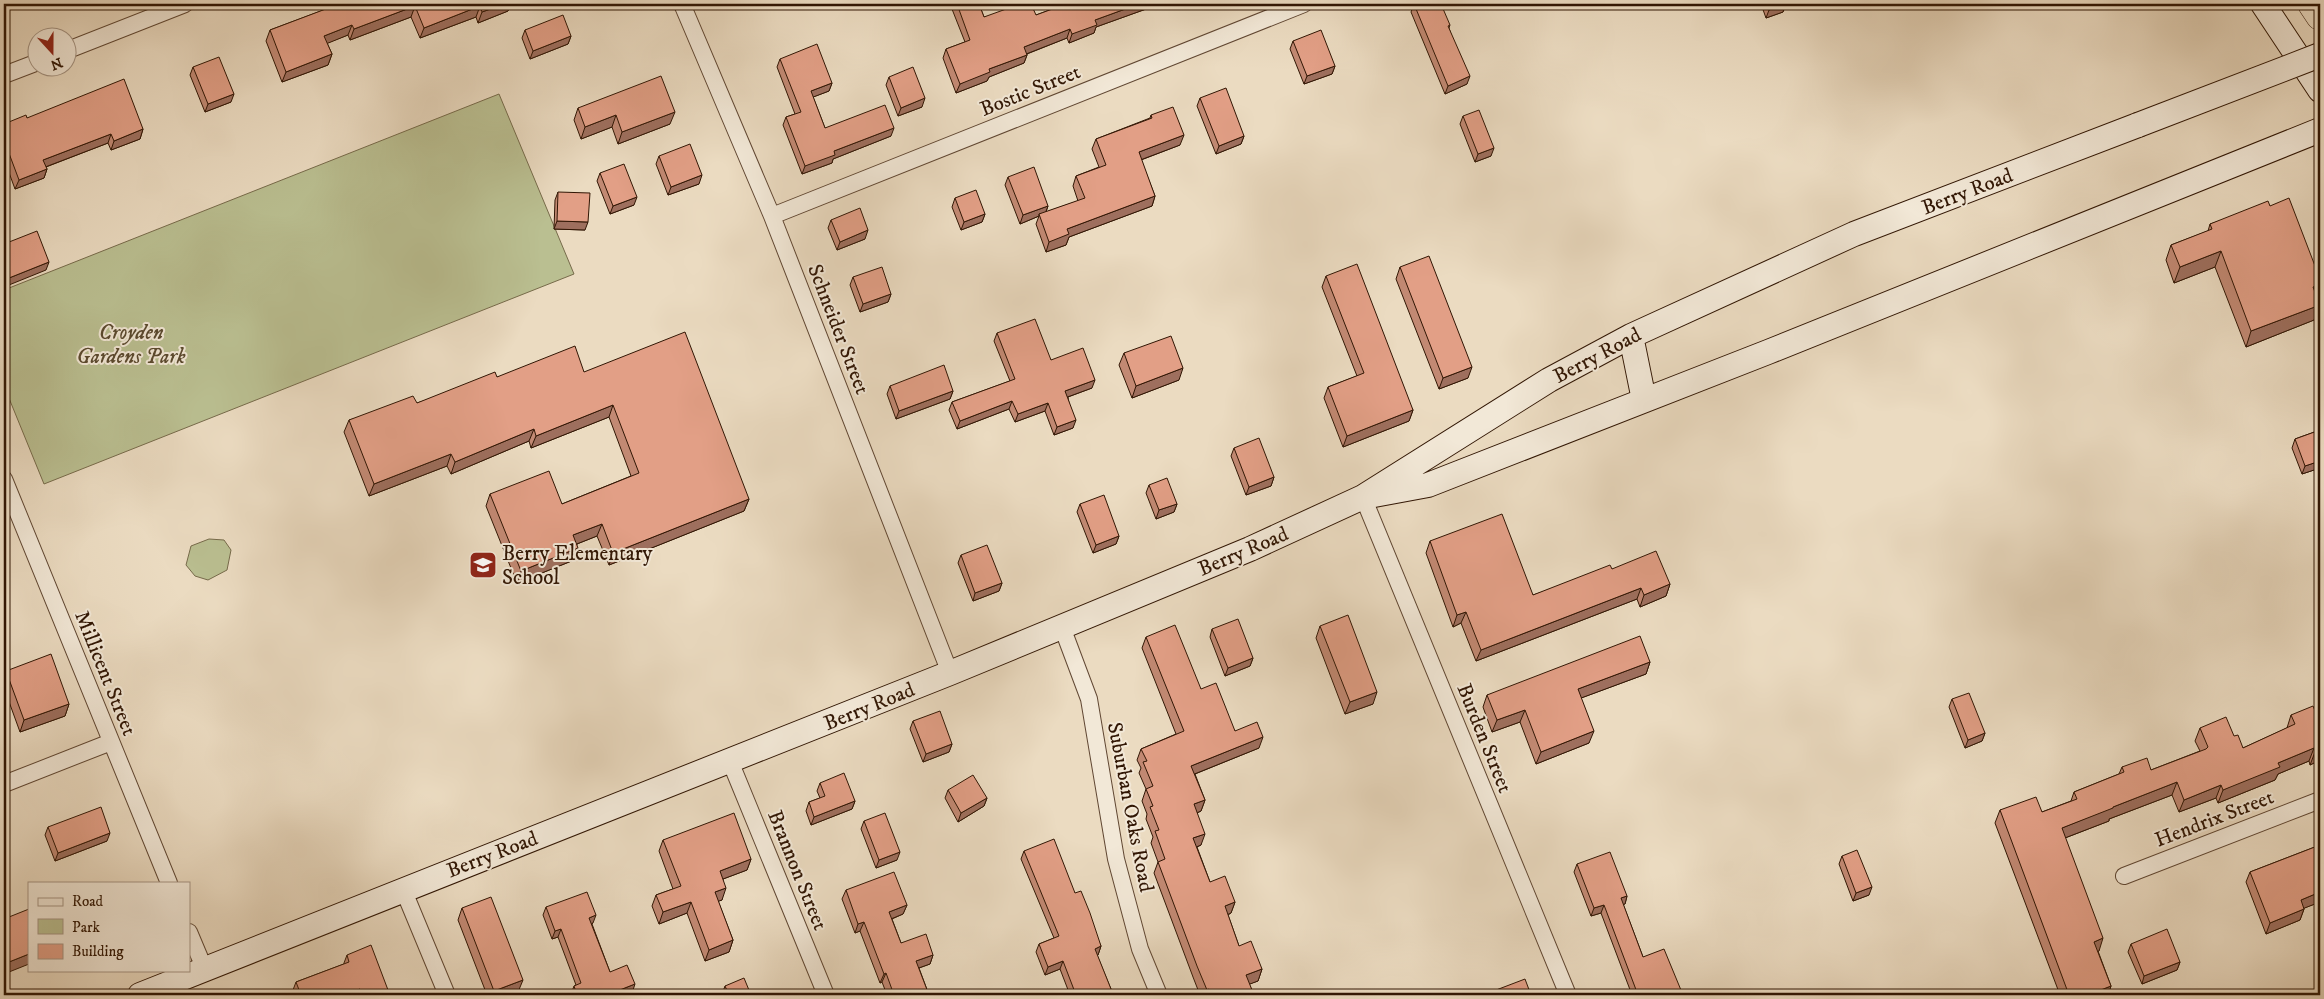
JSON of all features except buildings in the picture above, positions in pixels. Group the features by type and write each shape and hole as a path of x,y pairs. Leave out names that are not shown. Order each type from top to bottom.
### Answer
{"highway":[{"path":"2312,4 2320,16"}],"street":[{"path":"78,46 185,4"},
{"name":"Schneider Street","path":"682,4 772,216 950,673"},
{"name":"Bostic Street","path":"772,216 1304,4"},
{"path":"2264,4 2320,90"},
{"name":"Berry Road","path":"143,995 403,889 950,673 1250,549 1363,497 1549,380 1631,336 1854,234 2320,55"},
{"path":"4,75 28,66"},
{"path":"1363,497 1428,485 2320,130"},
{"path":"1631,336 1644,400"},
{"name":"Millicent Street","path":"4,479 168,882"},
{"name":"Burden Street","path":"1363,497 1568,995"},
{"name":"Suburban Oaks Road","path":"1062,627 1088,698 1116,859 1140,949 1159,995"},
{"path":"4,784 112,742"},
{"name":"Brannon Street","path":"730,761 826,995"},
{"name":"Hendrix Street","path":"2124,876 2320,800"},
{"path":"403,889 447,995"},
{"path":"190,934 205,970"}],"green space":[{"name":"Croyden Gardens Park","path":"499,94 574,274 44,484 4,386 4,290"},
{"path":"209,539 224,540 231,550 227,570 208,580 195,576 186,565 191,546"}],"place":[{"name":"Berry Elementary School","path":"483,565"}]}
